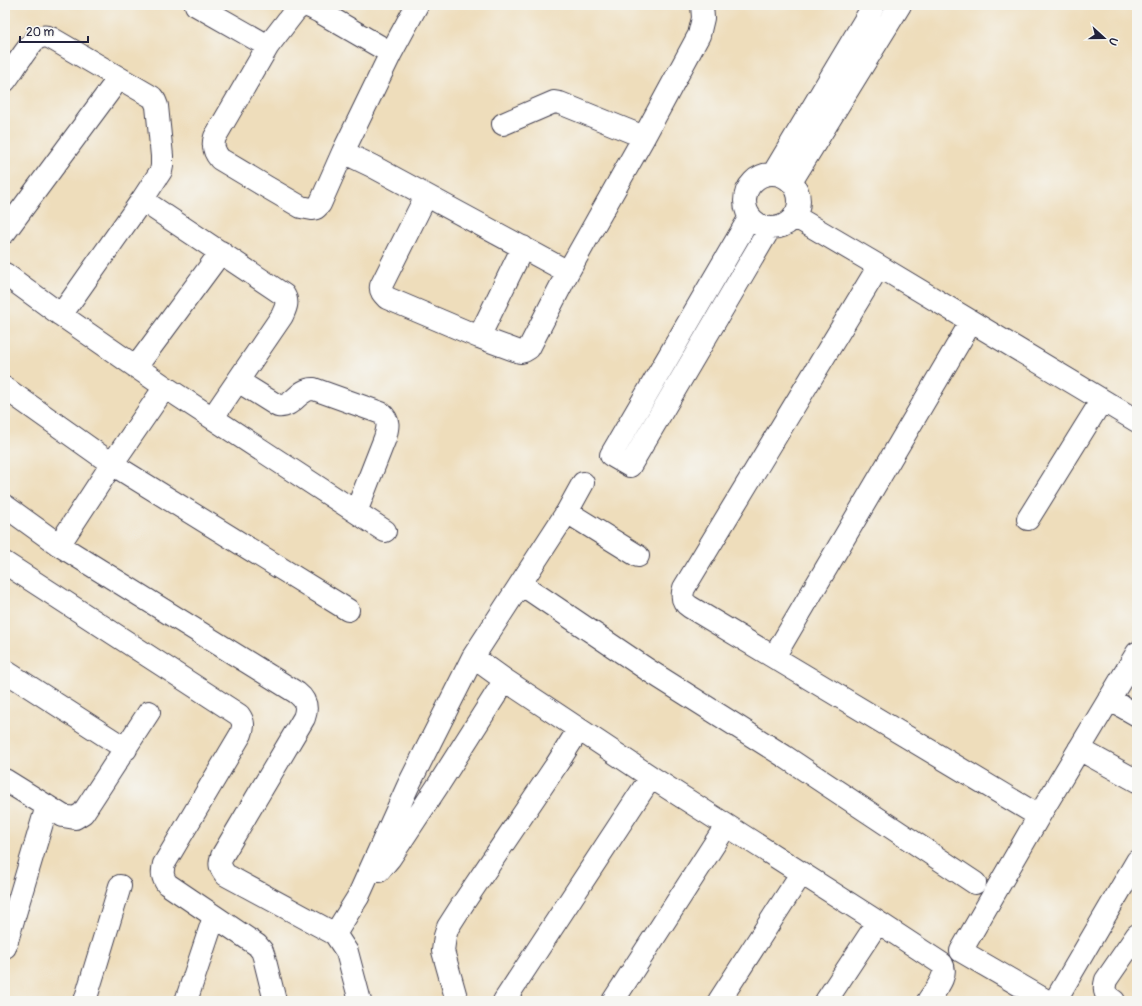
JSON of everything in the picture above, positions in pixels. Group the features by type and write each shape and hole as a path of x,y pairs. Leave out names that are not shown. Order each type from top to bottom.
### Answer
{"street":[{"path":"196,5 268,46"},
{"path":"391,53 309,6 304,5 300,7 295,11 268,46 215,137 213,143 216,154 220,159 301,207 307,209 316,208 320,204 343,152 391,53 417,5"},
{"path":"426,196 381,286 382,293 387,298 516,352 524,351 529,348 568,272 644,137 699,35 703,18 702,5"},
{"path":"782,178 874,5"},
{"path":"782,178 900,5"},
{"path":"5,81 33,42 46,36 152,97 157,106 162,156 162,166 160,171 142,200 61,315"},
{"path":"5,232 119,78"},
{"path":"503,124 550,103 560,102 644,137"},
{"path":"343,152 372,166 568,272"},
{"path":"764,175 782,178 796,188 798,207 794,216 780,227 770,228 761,226 753,221 748,214 745,205 745,196 748,187 755,180 764,175"},
{"path":"142,200 284,295 287,302 282,316 213,417"},
{"path":"794,216 1137,421"},
{"path":"750,217 611,455 630,466 770,228"},
{"path":"479,337 523,247"},
{"path":"136,367 220,252"},
{"path":"879,266 684,588 682,595 683,600 686,604 1039,816"},
{"path":"5,274 165,387 385,531"},
{"path":"774,657 971,322"},
{"path":"238,381 278,406 283,407 288,405 304,391 314,389 381,413 386,418 388,423 385,438 356,512"},
{"path":"59,545 165,387"},
{"path":"5,388 112,464 348,610"},
{"path":"1028,519 1102,400"},
{"path":"358,897 408,786 473,657 567,512 583,483"},
{"path":"5,506 59,545 284,684 303,698 306,705 304,718 226,849 220,862 226,875 335,934 347,952 360,1001"},
{"path":"567,512 638,556"},
{"path":"5,562 239,715 243,720 244,724 241,734 164,864 162,872 166,884 257,944 264,957 275,1001"},
{"path":"521,584 648,670 784,756 975,883"},
{"path":"1047,1001 961,951 1039,816 1137,653"},
{"path":"473,657 651,777 942,964 944,968 942,978 928,1001"},
{"path":"5,671 126,748"},
{"path":"335,934 358,897 390,858 437,788 505,680"},
{"path":"1109,699 1137,715"},
{"path":"5,780 62,816 75,818 83,813 149,712"},
{"path":"457,1001 443,951 448,927 580,729"},
{"path":"1080,749 1137,781"},
{"path":"504,1001 651,777"},
{"path":"5,947 47,806"},
{"path":"613,1001 726,826"},
{"path":"1055,1001 1137,861"},
{"path":"719,1001 801,874"},
{"path":"85,1001 120,886"},
{"path":"186,1001 214,916"},
{"path":"826,1001 878,922"},
{"path":"1114,1001 1105,993 1104,988 1106,980 1137,935"}]}
